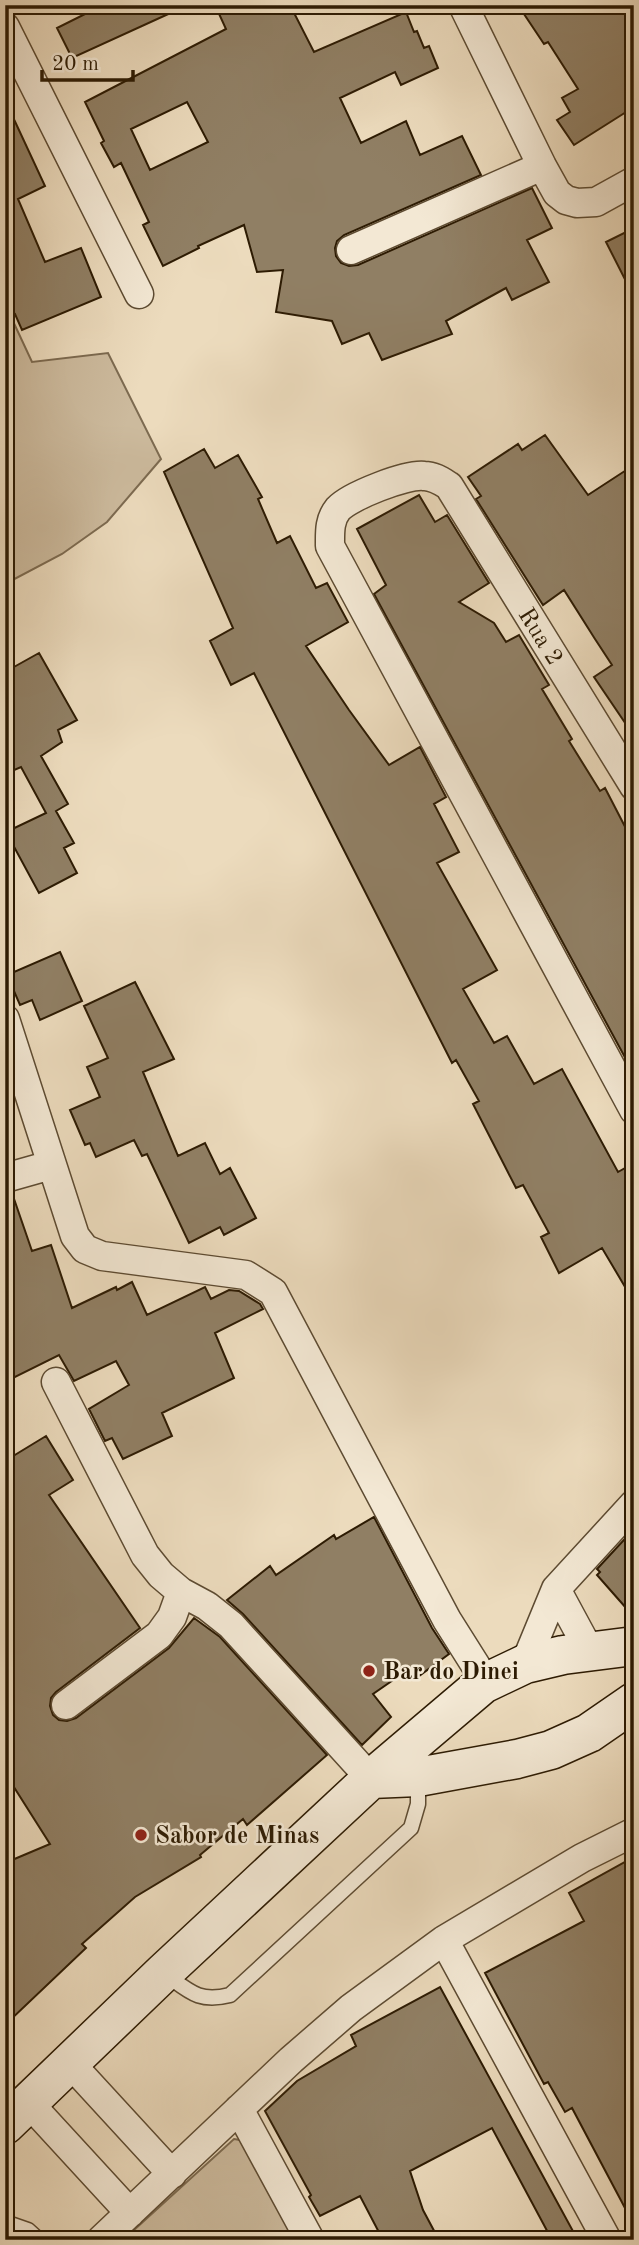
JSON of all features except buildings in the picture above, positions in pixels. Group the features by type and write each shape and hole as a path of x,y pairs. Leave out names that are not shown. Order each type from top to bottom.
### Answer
{"main road":[{"path":"17,2113 370,1779 475,1690 525,1664 634,1646"},
{"path":"370,1779 418,1777 508,1761 551,1751 589,1733 621,1710 613,1702 605,1670 590,1652"},
{"path":"475,1690 466,1716 472,1739 487,1751 508,1761"}],"street":[{"path":"463,5 557,194 577,204 596,202 634,181"},
{"path":"5,27 139,294"},
{"path":"351,250 542,166"},
{"name":"Rua 2","path":"634,786 449,486 437,478 409,476 354,499 338,509 331,523 330,546 634,1110"},
{"path":"5,1019 75,1236 85,1249 102,1256 246,1275 273,1292 447,1620 476,1666 475,1690"},
{"path":"5,1178 51,1165"},
{"path":"56,1382 145,1555 161,1575 181,1592 207,1606 231,1625 370,1779"},
{"path":"525,1664 556,1589 634,1504"},
{"path":"556,1589 590,1652"},
{"path":"66,1705 159,1635 172,1617 181,1592"},
{"path":"101,2240 239,2109 351,2008 444,1940 582,1858 634,1832"},
{"path":"444,1940 607,2240"},
{"path":"71,2063 172,2174"},
{"path":"239,2109 310,2240"},
{"path":"17,2113 130,2213"}],"lane":[{"path":"163,1973 194,1995 213,1999 230,1995 411,1828 418,1804 418,1777"},
{"path":"5,2221 28,2230 39,2240"}],"shaded area":[{"path":"5,304 32,362 108,353 161,459 107,522 62,554 5,584"},
{"path":"234,2139 245,2141 297,2227 272,2240 123,2240"}],"place":[{"name":"Bar do Dinei","path":"369,1671"},
{"name":"Sabor de Minas","path":"141,1835"}]}
